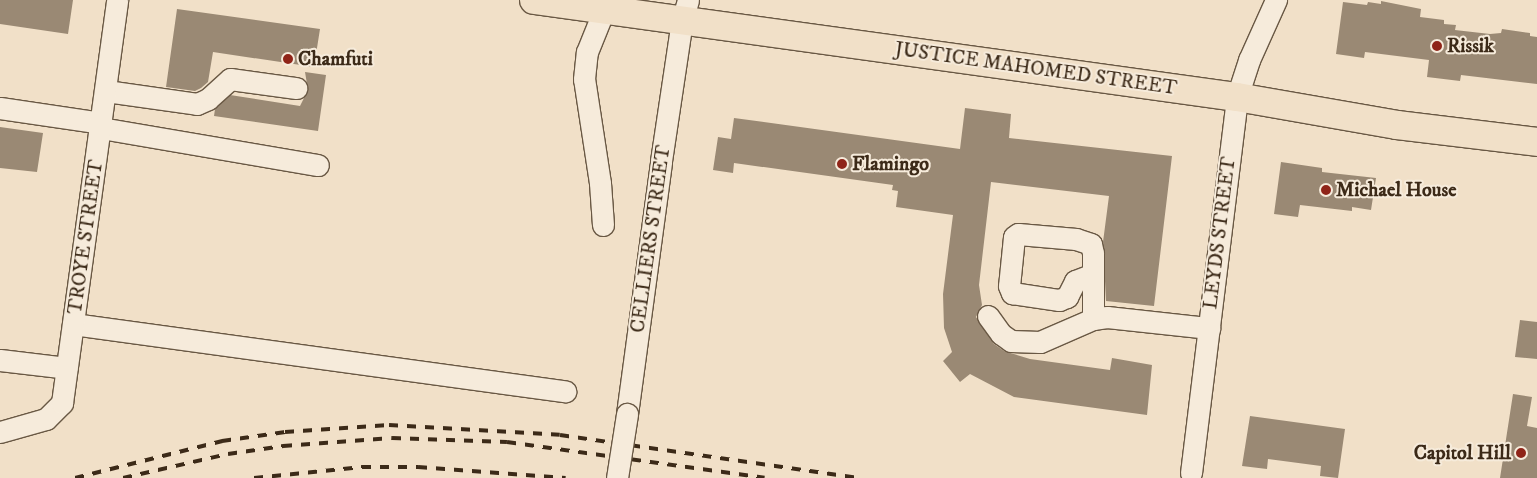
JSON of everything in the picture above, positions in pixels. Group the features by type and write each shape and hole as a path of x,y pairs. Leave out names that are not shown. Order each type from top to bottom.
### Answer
{"main road":[{"name":"JUSTICE MAHOMED STREET","path":"534,0 604,10 685,10 1237,97 1397,125 1537,142"}],"street":[{"name":"TROYE STREET","path":"0,432 46,419 62,403 117,0"},
{"name":"LEYDS STREET","path":"1191,473 1237,97 1249,60 1276,0"},
{"path":"603,225 600,183 584,79 588,52 604,10"},
{"name":"CELLIERS STREET","path":"617,478 685,10"},
{"path":"106,91 197,104 208,99 230,79 296,88"},
{"path":"0,108 318,165"},
{"path":"1093,274 1093,319"},
{"path":"988,316 1001,334 1011,341 1040,342 1093,319 1107,317 1208,328"},
{"path":"73,324 565,390"},
{"path":"0,360 67,368"}],"building":[{"path":"0,0 73,0 68,34 0,24"},
{"name":"Rissik","path":"1381,1 1421,9 1420,17 1444,20 1444,24 1456,25 1455,30 1490,34 1501,33 1502,29 1530,33 1530,36 1537,37 1537,84 1461,75 1460,81 1427,77 1429,60 1365,52 1364,58 1336,54 1343,2 1367,5 1368,2 1381,4"},
{"name":"Chamfuti","path":"177,9 320,29 314,67 213,52 208,82 201,88 195,91 166,87"},
{"path":"305,72 326,75 318,131 214,116 215,109 230,95 300,106 308,90"},
{"path":"965,108 1011,114 1009,138 1172,156 1154,306 1106,301 1103,242 1109,196 991,182 979,285 982,305 976,317 994,344 1004,351 1030,359 1110,370 1112,358 1152,365 1147,415 1014,397 970,374 960,382 943,361 952,352 944,328 943,294 953,215 896,207 898,191 892,190 893,185 734,163 733,173 713,170 718,137 731,139 734,118 960,149"},
{"path":"0,127 43,133 37,172 0,168"},
{"name":"Michael House","path":"1281,162 1322,168 1322,172 1376,178 1371,210 1352,207 1352,211 1300,205 1298,217 1274,214"},
{"path":"1520,320 1537,322 1537,359 1515,357"},
{"name":"Capitol Hill","path":"1513,394 1532,397 1527,426 1537,428 1537,478 1500,478"},
{"path":"1250,416 1345,429 1338,478 1320,476 1321,466 1268,459 1267,469 1242,466"}],"railway":[{"path":"75,478 222,441 285,432 389,425 560,435 857,478"},
{"path":"123,478 228,454 283,446 392,438 507,442 765,478"},
{"path":"254,478 362,467 418,467 566,478"}],"place":[{"name":"Rissik","path":"1437,46"},
{"name":"Chamfuti","path":"288,59"},
{"name":"Flamingo","path":"842,164"},
{"name":"Michael House","path":"1326,190"},
{"name":"Capitol Hill","path":"1521,453"}]}
